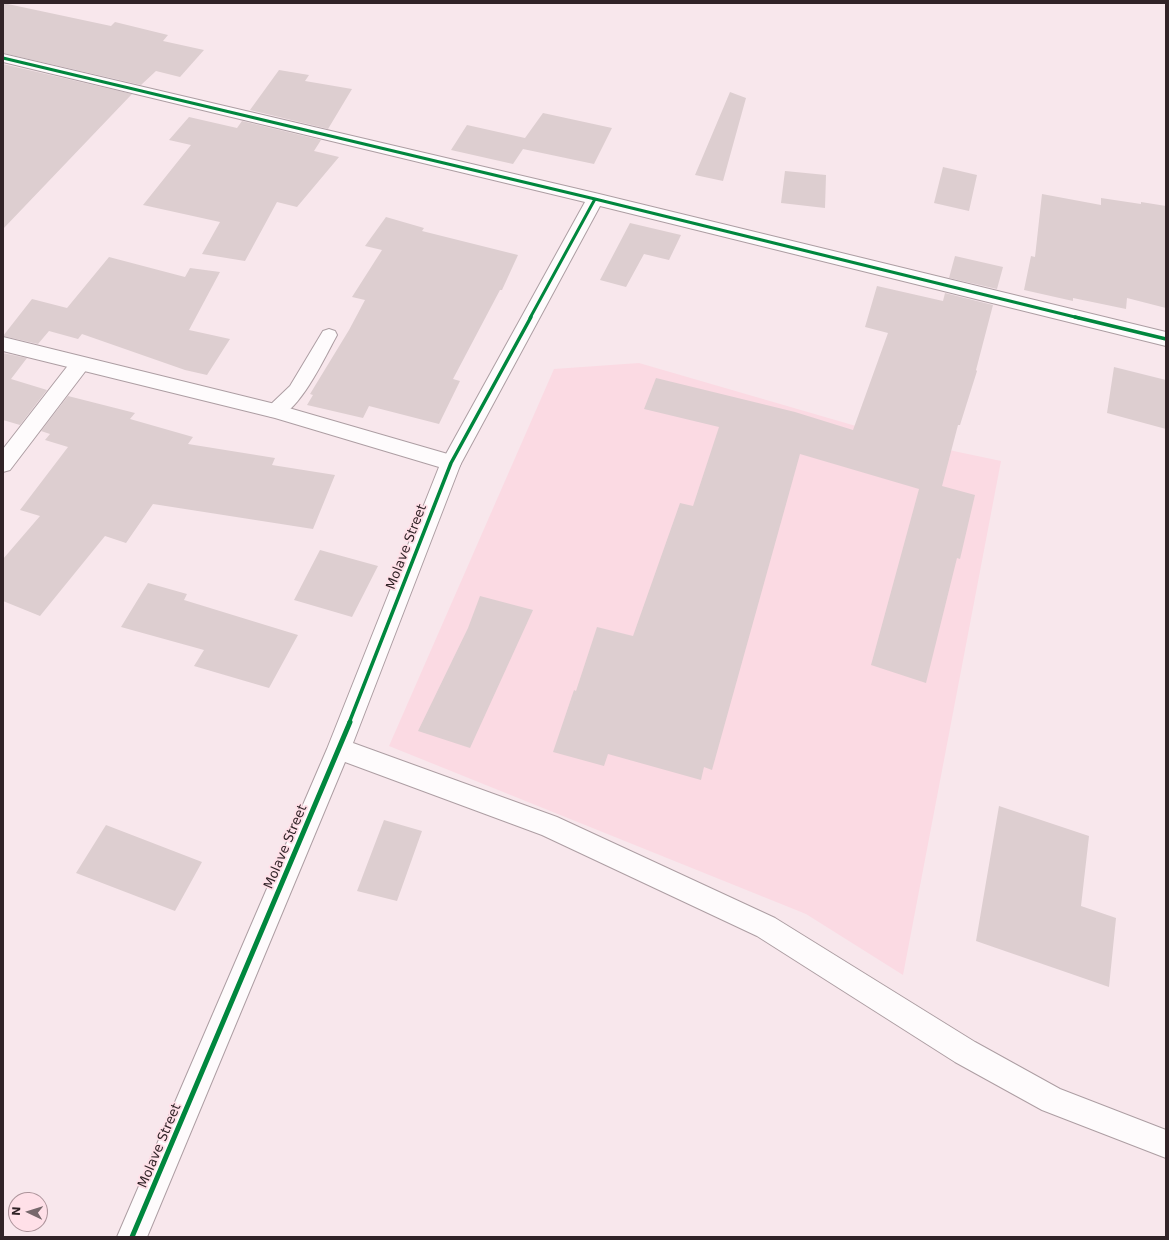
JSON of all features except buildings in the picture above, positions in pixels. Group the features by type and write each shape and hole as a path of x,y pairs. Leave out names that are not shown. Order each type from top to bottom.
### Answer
{"street":[{"path":"3,58 595,199 1166,339"},
{"name":"Molave Street","path":"132,1237 339,749 451,462 595,199"},
{"path":"3,344 275,411 451,462"},
{"path":"3,464 80,364"},
{"path":"339,749 548,825 766,927 965,1052 1052,1100 1166,1144"}],"lane":[{"path":"275,411 296,391 329,335"}],"shaded area":[{"path":"639,363 911,442 1001,461 903,975 806,914 389,746 554,369"}],"cycle path":[{"path":"3,58 595,199 1166,339"},
{"path":"132,1237 339,749 451,463 595,199"}]}
